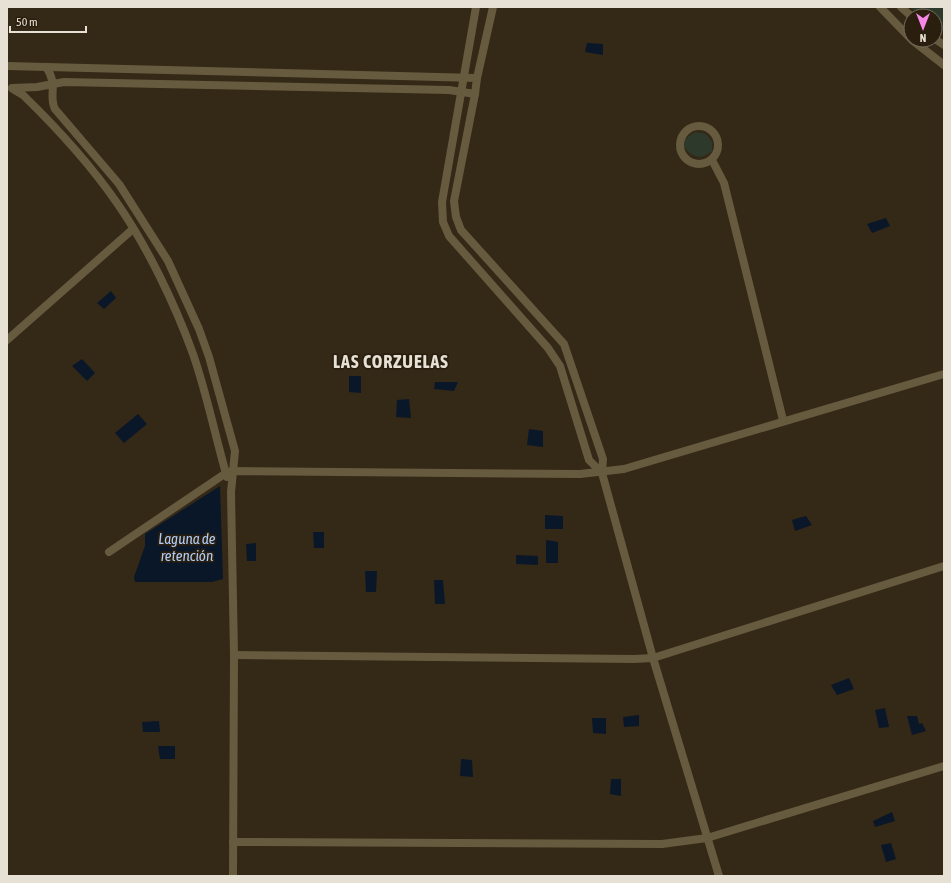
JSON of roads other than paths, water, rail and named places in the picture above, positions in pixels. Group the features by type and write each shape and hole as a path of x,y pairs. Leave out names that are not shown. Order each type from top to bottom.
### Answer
{"street":[{"path":"476,7 462,76 442,202 443,222 449,236 548,348 556,360 565,380 589,460 602,473"},
{"path":"493,7 477,78 454,200 456,217 461,230 564,344 603,459 602,473 653,658 719,876"},
{"path":"880,7 903,30"},
{"path":"923,48 944,65"},
{"path":"7,66 462,76 477,78"},
{"path":"46,67 54,83 53,105 55,109 119,184 168,261 184,294 209,357 235,451 229,472"},
{"path":"9,87 37,87 54,83 449,90 474,94"},
{"path":"9,87 24,95 78,153 117,203 133,229 171,301 193,354 229,472 231,492 234,655 233,876"},
{"path":"700,126 706,128 716,136 718,149 712,160 706,163 694,164 684,158 680,146 683,134 688,130 700,126"},
{"path":"712,160 724,183 783,420"},
{"path":"7,340 133,229"},
{"path":"109,552 229,472 602,473 624,469 783,420 944,374"},
{"path":"234,655 653,658 944,566"},
{"path":"233,842 662,844 685,842 707,838 944,766"}],"water":[{"path":"587,43 603,44 603,55 585,52"},
{"path":"886,218 890,226 872,233 867,224"},
{"path":"111,291 116,298 104,309 97,303"},
{"path":"82,359 95,373 87,381 72,366"},
{"path":"349,376 361,376 361,393 349,392"},
{"path":"435,382 458,382 454,391 434,389"},
{"path":"409,399 411,418 396,417 397,400"},
{"path":"138,414 147,424 124,443 115,433"},
{"path":"529,429 543,431 543,447 527,445"},
{"name":"Laguna de retención","path":"220,486 223,579 212,582 135,582 134,577 145,546 145,534"},
{"path":"545,515 563,516 563,529 545,529"},
{"path":"806,516 812,525 795,531 792,520"},
{"path":"313,532 324,532 324,548 314,548"},
{"path":"546,540 558,542 558,563 546,563"},
{"path":"256,543 256,561 247,561 246,544"},
{"path":"516,555 538,556 538,565 516,564"},
{"path":"365,571 377,571 376,592 366,592"},
{"path":"434,580 443,580 445,604 435,604"},
{"path":"849,678 854,689 837,695 831,685"},
{"path":"885,708 889,727 879,728 875,710"},
{"path":"639,715 639,726 624,727 623,717"},
{"path":"907,716 917,716 919,724 922,723 926,731 912,735"},
{"path":"592,718 606,718 606,734 593,733"},
{"path":"159,721 160,732 143,732 142,722"},
{"path":"158,746 175,746 175,759 160,759"},
{"path":"461,759 472,760 473,777 460,776"},
{"path":"611,779 621,779 621,796 610,794"},
{"path":"892,812 895,821 875,827 873,821"},
{"path":"891,843 896,859 886,862 881,845"}],"district":[{"name":"LAS CORZUELAS","path":"391,362"}]}
